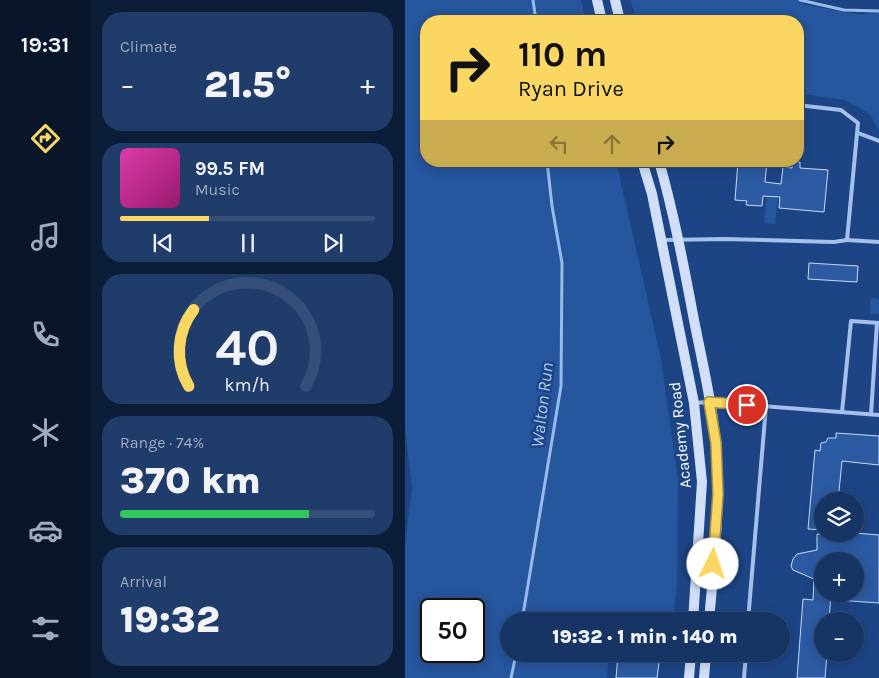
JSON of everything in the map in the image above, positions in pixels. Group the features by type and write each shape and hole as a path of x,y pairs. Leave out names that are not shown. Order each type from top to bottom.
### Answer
{"main road":[{"path":"597,0 601,15"},
{"path":"615,0 619,15"},
{"name":"Academy Road","path":"644,167 662,240 695,403 702,482 694,612"},
{"name":"Academy Road","path":"661,167 678,239 716,443 718,494 710,612"},
{"path":"689,678 690,662"},
{"path":"704,678 705,662"}],"lane":[{"path":"804,106 841,110 858,123 847,240"},
{"path":"858,133 879,141"},
{"path":"662,240 834,242 847,240 879,242"},
{"path":"842,412 851,321 878,323 871,414"},
{"path":"695,403 709,402 879,415"},
{"path":"749,612 766,406"},
{"path":"744,678 745,662"}],"shaded area":[{"path":"405,0 581,0 585,15 420,15 420,167 617,167 661,359 678,479 677,585 674,612 500,612 500,662 608,662 607,678 405,678 405,546 412,487 405,428"},
{"path":"630,0 798,0 806,5 862,15 879,9 879,130 869,113 844,100 804,94 804,15 635,15"},
{"path":"767,195 778,196 775,224 764,223"},
{"path":"871,298 879,299 879,314 870,314"}],"building":[{"path":"738,167 766,167 765,182 781,184 783,167 828,170 824,212 779,208 780,197 763,196 762,206 746,205 747,201 735,200"},
{"path":"809,263 858,266 857,282 808,279"},
{"path":"836,433 879,436 879,465 842,461 839,492 814,492 814,529 808,529 815,450 820,451 821,443 826,442 828,438 836,438"},
{"path":"864,534 879,535 879,603 864,602 864,552 814,552 814,579 793,570 791,566 797,554 817,550 817,542 864,542"},
{"path":"814,579 814,602 830,602 830,612 814,612 814,662 826,662 825,678 797,678 803,599 813,600"},
{"path":"617,662 659,662 657,678 616,678"}],"waterway":[{"name":"Walton Run","path":"533,0 535,15"},
{"name":"Walton Run","path":"800,0 844,10 879,11"},
{"name":"Walton Run","path":"523,612 561,386 562,263 548,167"},
{"name":"Walton Run","path":"511,678 514,662"}],"route":[{"path":"713,564 718,494 716,443 709,402 747,405"}]}
